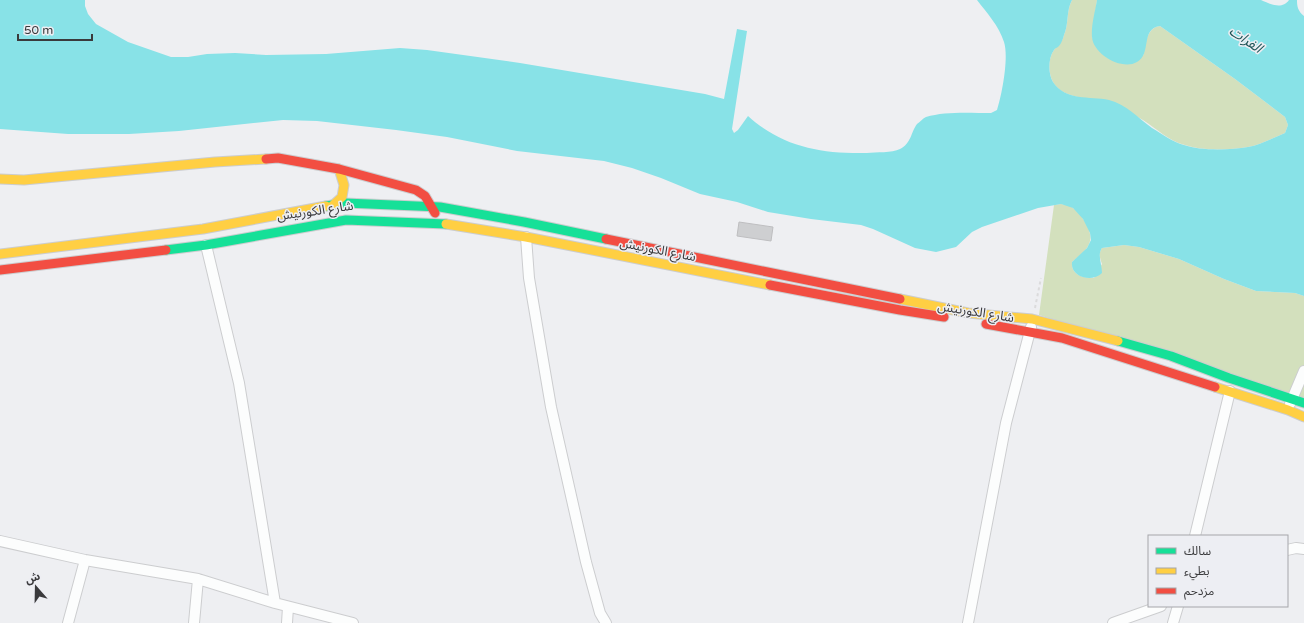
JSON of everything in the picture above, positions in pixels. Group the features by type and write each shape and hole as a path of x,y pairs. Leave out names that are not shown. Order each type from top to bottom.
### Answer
{"main road":[{"path":"0,179 24,180 215,162 278,158 339,169 416,190 425,196 439,223"},
{"path":"332,206 342,196 344,185 339,169"},
{"name":"شارع الكورنيش","path":"0,254 204,229 345,203 451,208 968,313 1032,319 1171,356 1229,378 1304,403"},
{"name":"شارع الكورنيش","path":"0,270 206,245 346,220 439,223 526,237 900,310 1030,331 1062,338 1230,391 1288,410 1304,417"}],"street":[{"path":"526,237 529,278 551,407 586,562 600,613 606,623"},
{"path":"206,245 239,383 275,603"},
{"path":"968,623 1006,423 1032,319"},
{"path":"1288,410 1304,371"},
{"path":"1195,535 1230,391"},
{"path":"0,541 85,560 198,579 288,607 353,623"},
{"path":"1288,550 1296,548 1304,549"},
{"path":"68,623 85,560"},
{"path":"194,623 198,579"},
{"path":"287,623 288,607"},
{"path":"1113,623 1158,607"},
{"path":"1173,623 1178,607"}],"path":[{"path":"1032,319 1041,278"}],"green space":[{"path":"1072,0 1097,0 1092,38 1143,56 1149,33 1155,27 1160,26 1235,79 1285,117 1288,125 1285,133 1262,143 1248,147 1216,149 1192,147 1174,141 1134,115 1062,91 1057,87 1051,78 1050,61 1052,53 1061,42 1066,31 1069,9"},
{"path":"1061,204 1070,206 1076,211 1083,218 1090,232 1089,244 1083,253 1072,262 1073,270 1078,275 1094,278 1102,264 1100,254 1102,248 1124,245 1139,247 1179,259 1256,291 1295,293 1304,296 1304,399 1039,315 1054,205"}],"water":[{"name":"الفرات","path":"0,0 85,0 85,6 88,14 96,24 128,42 171,57 235,53 266,55 326,54 400,48 427,50 520,63 705,94 724,99 737,29 747,31 732,129 734,133 748,116 761,127 789,142 819,150 867,153 893,151 904,147 909,141 917,124 926,117 950,113 991,113 997,110 1001,95 1006,57 1004,42 992,20 977,0 1072,0 1063,40 1060,45 1054,49 1050,62 1051,79 1058,88 1078,97 1102,99 1115,102 1126,108 1152,128 1180,144 1191,147 1216,149 1241,148 1257,145 1285,133 1288,125 1285,117 1235,79 1160,26 1154,28 1150,32 1144,53 1137,62 1124,64 1116,63 1109,59 1097,49 1092,37 1097,0 1261,0 1276,5 1283,5 1289,0 1297,0 1298,9 1304,16 1304,296 1295,293 1256,291 1179,259 1139,247 1124,245 1102,248 1100,257 1102,273 1093,278 1082,277 1074,271 1072,262 1087,248 1091,240 1090,233 1083,219 1073,208 1061,204 1038,208 982,227 972,232 956,247 936,252 915,248 861,225 768,212 737,202 700,194 632,168 604,161 517,151 447,137 396,130 317,121 283,120 179,131 129,134 68,134 0,129"}],"building":[{"path":"739,222 773,227 771,241 737,236"}],"traffic: fast":[{"path":"326,206 345,203 440,207 606,239"},
{"path":"166,250 206,245 346,220 446,224"},
{"path":"1118,341 1171,356 1229,378 1304,403"}],"traffic: slow":[{"path":"0,179 24,180 215,162 266,159"},
{"path":"332,206 342,197 344,185 339,169"},
{"path":"0,254 203,229 326,206"},
{"path":"446,224 526,237 770,285"},
{"path":"900,299 968,313 1032,319 1118,341"},
{"path":"1215,387 1288,410 1304,417"}],"traffic: jam":[{"path":"266,159 278,158 339,169 416,190 425,196 435,213"},
{"path":"606,239 900,299"},
{"path":"0,270 166,250"},
{"path":"770,285 944,317"},
{"path":"986,324 1062,338 1215,387"}]}
